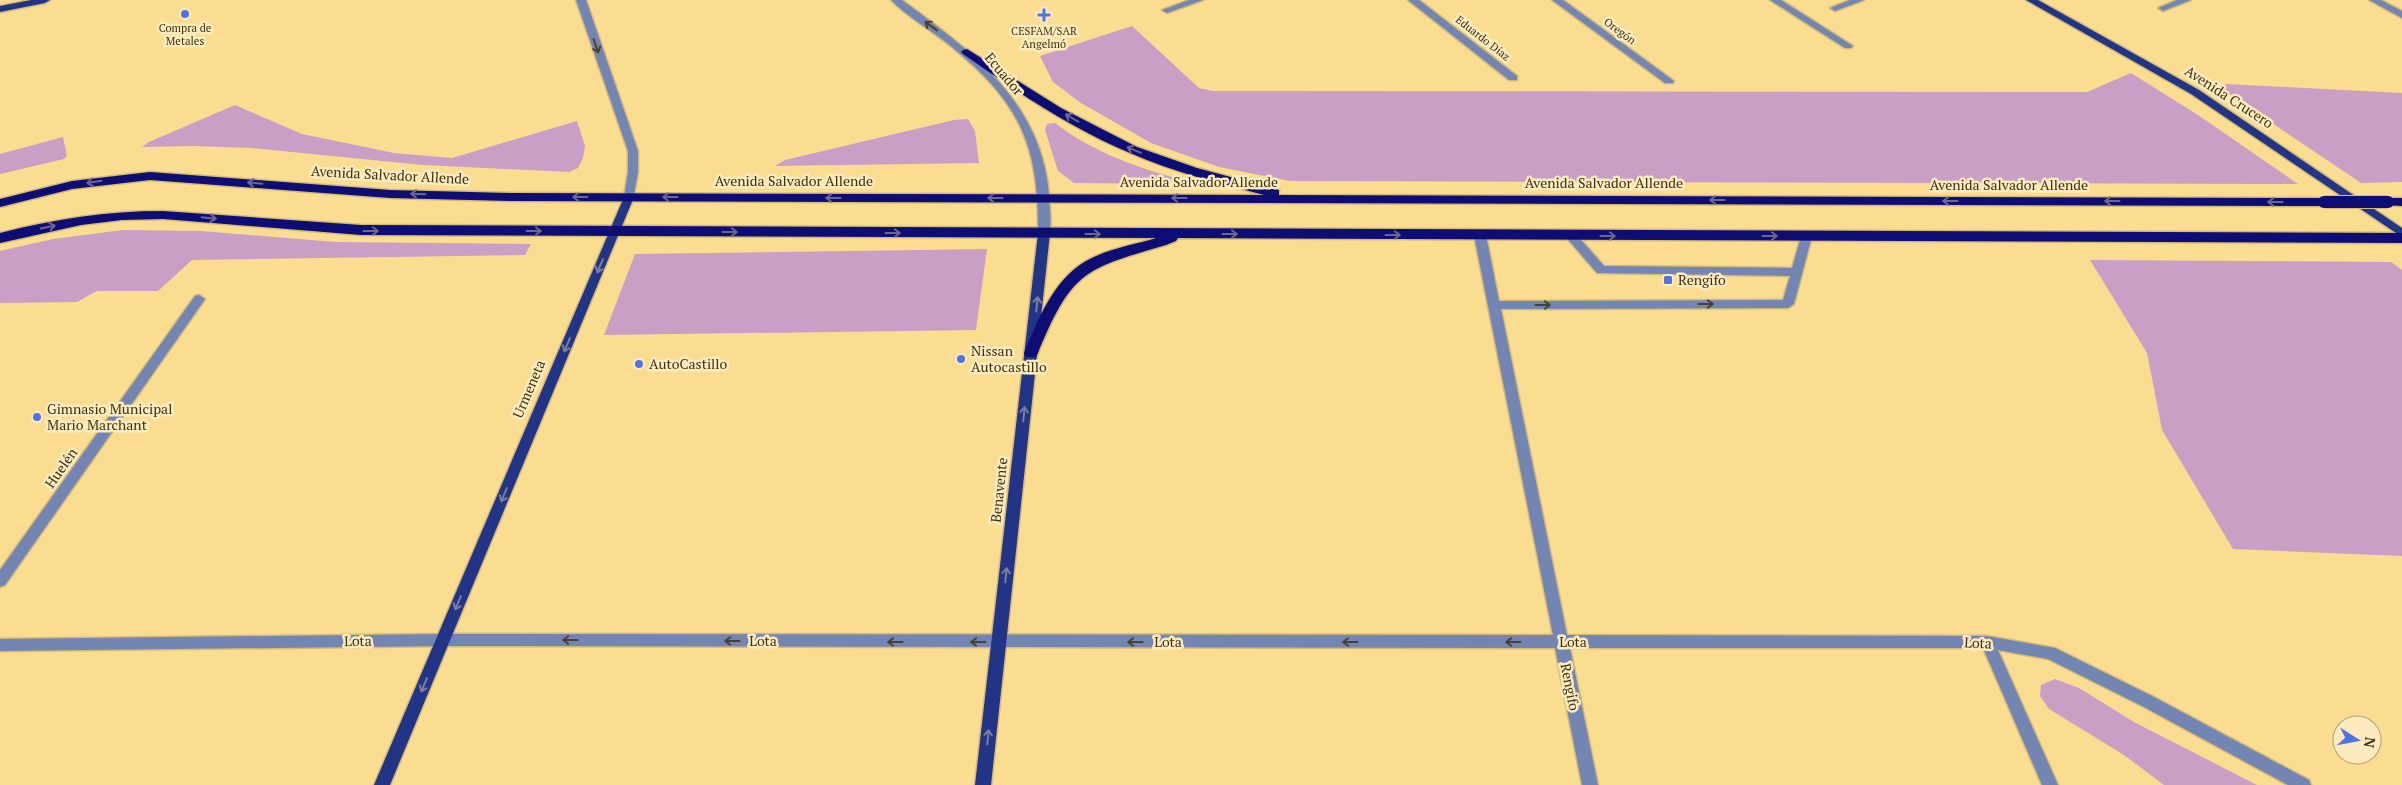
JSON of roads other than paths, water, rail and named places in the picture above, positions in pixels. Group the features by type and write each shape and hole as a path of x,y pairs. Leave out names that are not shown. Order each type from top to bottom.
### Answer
{"highway":[{"path":"967,52 1022,89 1114,142 1189,170 1298,198"},
{"name":"Avenida Salvador Allende","path":"0,203 72,185 129,177 157,176 390,194 629,197 2402,202"},
{"path":"0,238 28,230 100,218 161,215 319,229 614,232 2402,238"},
{"path":"1031,353 1058,296 1069,282 1089,266 1129,250 1182,234"}],"main road":[{"path":"0,9 45,0"},
{"name":"Avenida Crucero","path":"2031,0 2195,92 2402,233"},
{"name":"Urmeneta","path":"382,785 629,197"},
{"name":"Benavente","path":"983,785 1044,233"}],"street":[{"name":"Urmeneta","path":"581,0 632,151 633,172 629,197"},
{"name":"Ecuador","path":"896,0 967,52 1006,95 1032,140 1040,167 1044,198"},
{"path":"1167,10 1198,0"},
{"name":"Eduardo Díaz","path":"1413,0 1513,78"},
{"name":"Oregón","path":"1557,0 1669,81"},
{"path":"1775,0 1848,46"},
{"path":"1835,8 1859,0"},
{"path":"2164,8 2186,0"},
{"path":"2374,0 2402,15"},
{"name":"Benavente","path":"1044,198 1044,233"},
{"name":"Rengifo","path":"1480,235 1590,785"},
{"path":"1571,236 1601,270 1797,272"},
{"path":"1495,305 1788,304 1806,236"},
{"name":"Huelén","path":"0,580 199,299"},
{"name":"Lota","path":"0,645 443,640 1987,642 2050,653 2149,702 2303,785"},
{"path":"1987,642 2050,785"}],"place":[{"name":"Compra de Metales","path":"185,14"},
{"name":"CESFAM/SAR Angelmó","path":"1044,15"},
{"name":"Rengifo","path":"1668,280"},
{"name":"Nissan Autocastillo","path":"961,359"},
{"name":"AutoCastillo","path":"639,364"},
{"name":"Gimnasio Municipal Mario Marchant","path":"37,417"}]}
